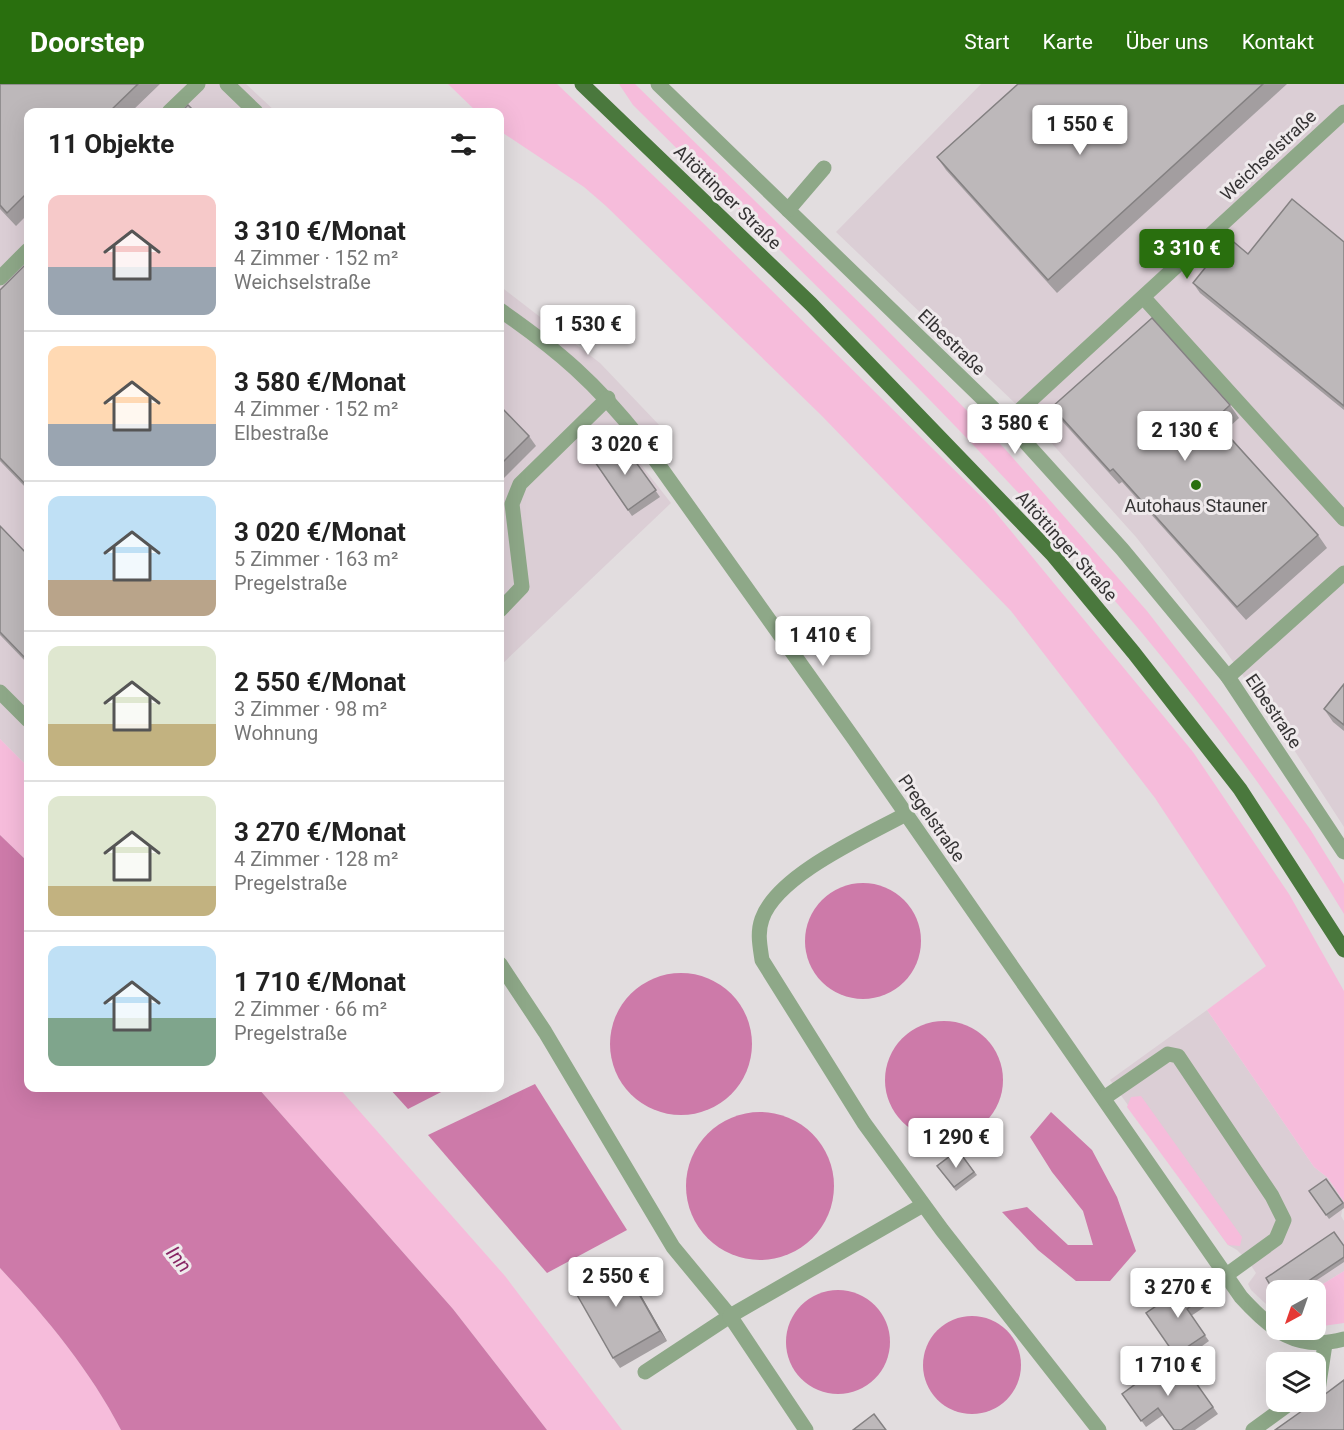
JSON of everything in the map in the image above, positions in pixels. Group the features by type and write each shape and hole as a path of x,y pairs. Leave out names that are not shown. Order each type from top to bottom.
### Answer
{"main road":[{"name":"Altöttinger Straße","path":"582,84 811,304 1052,555 1134,652 1240,789 1344,950"}],"street":[{"path":"173,108 198,84"},
{"path":"227,84 252,108"},
{"name":"Elbestraße","path":"658,84 1007,422 1122,549 1228,677 1344,852"},
{"name":"Weichselstraße","path":"1007,422 1344,112"},
{"path":"788,210 824,168"},
{"path":"0,278 24,254"},
{"path":"1143,298 1344,519"},
{"name":"Pregelstraße","path":"504,313 546,342 608,398 641,440 906,814 1225,1276 1258,1316 1275,1329 1307,1344 1325,1344 1344,1339"},
{"path":"504,606 522,587 512,504 520,484 608,398"},
{"path":"1228,677 1344,573"},
{"path":"0,692 24,716"},
{"path":"906,814 796,876 762,917 758,935 762,960 864,1123 923,1205 1099,1430"},
{"path":"504,970 545,1032 673,1246 730,1316 806,1430"},
{"path":"1104,1098 1168,1054 1178,1056 1272,1196 1284,1220 1276,1239 1225,1276"},
{"path":"645,1372 730,1316 923,1205"},
{"path":"1323,1352 1325,1344"},
{"path":"1253,1430 1278,1412"},
{"path":"1301,1430 1311,1412"}],"shaded area":[{"path":"0,84 246,84 272,108 24,108 24,763 0,739"},
{"path":"448,84 557,84 702,222 987,502 1193,752 1289,894 1344,991 1344,1202 1328,1178 1314,1167 1207,1010 1266,966 1155,798 1011,611 821,415 606,206 584,187 504,134 504,108 473,108"},
{"path":"619,84 635,84 872,315 1005,449 1147,611 1230,718 1310,829 1344,884 1344,914 1270,801 1190,692 1104,589 1014,488 921,390 633,105"},
{"path":"981,84 1344,84 1344,827 1276,722 1224,649 1136,537 1020,408 836,232"},
{"path":"504,289 600,363 661,427 631,452 671,503 504,662"},
{"path":"0,739 24,763 24,858 0,835"},
{"path":"1207,1010 1314,1167 1328,1178 1344,1202 1341,1216 1344,1221 1344,1271 1326,1282 1326,1280 1266,1280 1266,1304 1248,1284 1256,1273 1248,1261 1228,1245 1110,1080"},
{"path":"262,1092 343,1092 505,1276 622,1430 547,1430 453,1309"},
{"path":"1141,1096 1242,1237 1240,1246 1228,1245 1127,1107 1131,1097"},
{"path":"0,1268 81,1365 121,1430 0,1430"},
{"path":"1344,1271 1344,1323 1326,1326 1326,1282"}],"water":[{"name":"Inn","path":"0,835 24,858 24,1092 262,1092 453,1309 547,1430 121,1430 81,1365 0,1268"},
{"path":"863,883 885,887 904,900 917,919 921,941 917,963 904,982 885,995 863,999 841,995 822,982 809,963 805,941 809,919 822,900 841,887"},
{"path":"681,973 708,978 732,993 747,1017 752,1044 747,1071 732,1095 708,1110 681,1115 654,1110 630,1095 615,1071 610,1044 615,1017 630,993 654,978"},
{"path":"944,1021 967,1026 986,1038 998,1057 1003,1080 998,1103 986,1122 967,1134 944,1139 921,1134 902,1122 890,1103 885,1080 890,1057 902,1038 921,1026"},
{"path":"535,1084 627,1230 547,1273 428,1135"},
{"path":"393,1092 441,1092 408,1109"},
{"path":"760,1112 788,1118 812,1134 828,1158 834,1186 828,1214 812,1238 788,1254 760,1260 732,1254 708,1238 692,1214 686,1186 692,1158 708,1134 732,1118"},
{"path":"1051,1112 1092,1150 1117,1197 1136,1251 1110,1281 1076,1281 1038,1250 1002,1212 1027,1207 1068,1245 1093,1245 1083,1211 1052,1172 1030,1137"},
{"path":"838,1290 858,1294 875,1305 886,1322 890,1342 886,1362 875,1379 858,1390 838,1394 818,1390 801,1379 790,1362 786,1342 790,1322 801,1305 818,1294"},
{"path":"972,1316 991,1320 1007,1330 1017,1346 1021,1365 1017,1384 1007,1400 991,1410 972,1414 953,1410 937,1400 927,1384 923,1365 927,1346 937,1330 953,1320"}],"building":[{"path":"0,84 138,84 113,108 24,108 24,196 7,213 0,205"},
{"path":"1018,84 1263,84 1048,280 937,157"},
{"path":"1292,199 1344,242 1344,406 1193,283 1229,238 1248,254"},
{"path":"24,266 24,483 0,458 0,290"},
{"path":"1152,318 1230,405 1214,420 1318,535 1237,607 1113,469 1110,471 1052,407"},
{"path":"504,410 529,436 504,461"},
{"path":"622,443 656,490 628,510 595,462"},
{"path":"0,526 24,551 24,657 0,632"},
{"path":"1344,684 1344,725 1324,709"},
{"path":"958,1150 974,1172 954,1187 937,1166"},
{"path":"1326,1179 1343,1203 1326,1215 1309,1191"},
{"path":"1334,1232 1344,1246 1344,1257 1310,1280 1267,1280 1266,1278"},
{"path":"619,1259 660,1331 613,1358 572,1286"},
{"path":"1193,1281 1204,1297 1187,1309 1205,1335 1175,1355 1146,1313"},
{"path":"1167,1361 1180,1379 1189,1373 1213,1407 1181,1430 1174,1430 1158,1408 1141,1421 1122,1394"},
{"path":"1344,1380 1344,1430 1275,1430 1300,1412 1326,1412 1326,1394"},
{"path":"874,1414 886,1430 853,1430"}],"place":[{"name":"Autohaus Stauner","path":"1196,485"}]}
